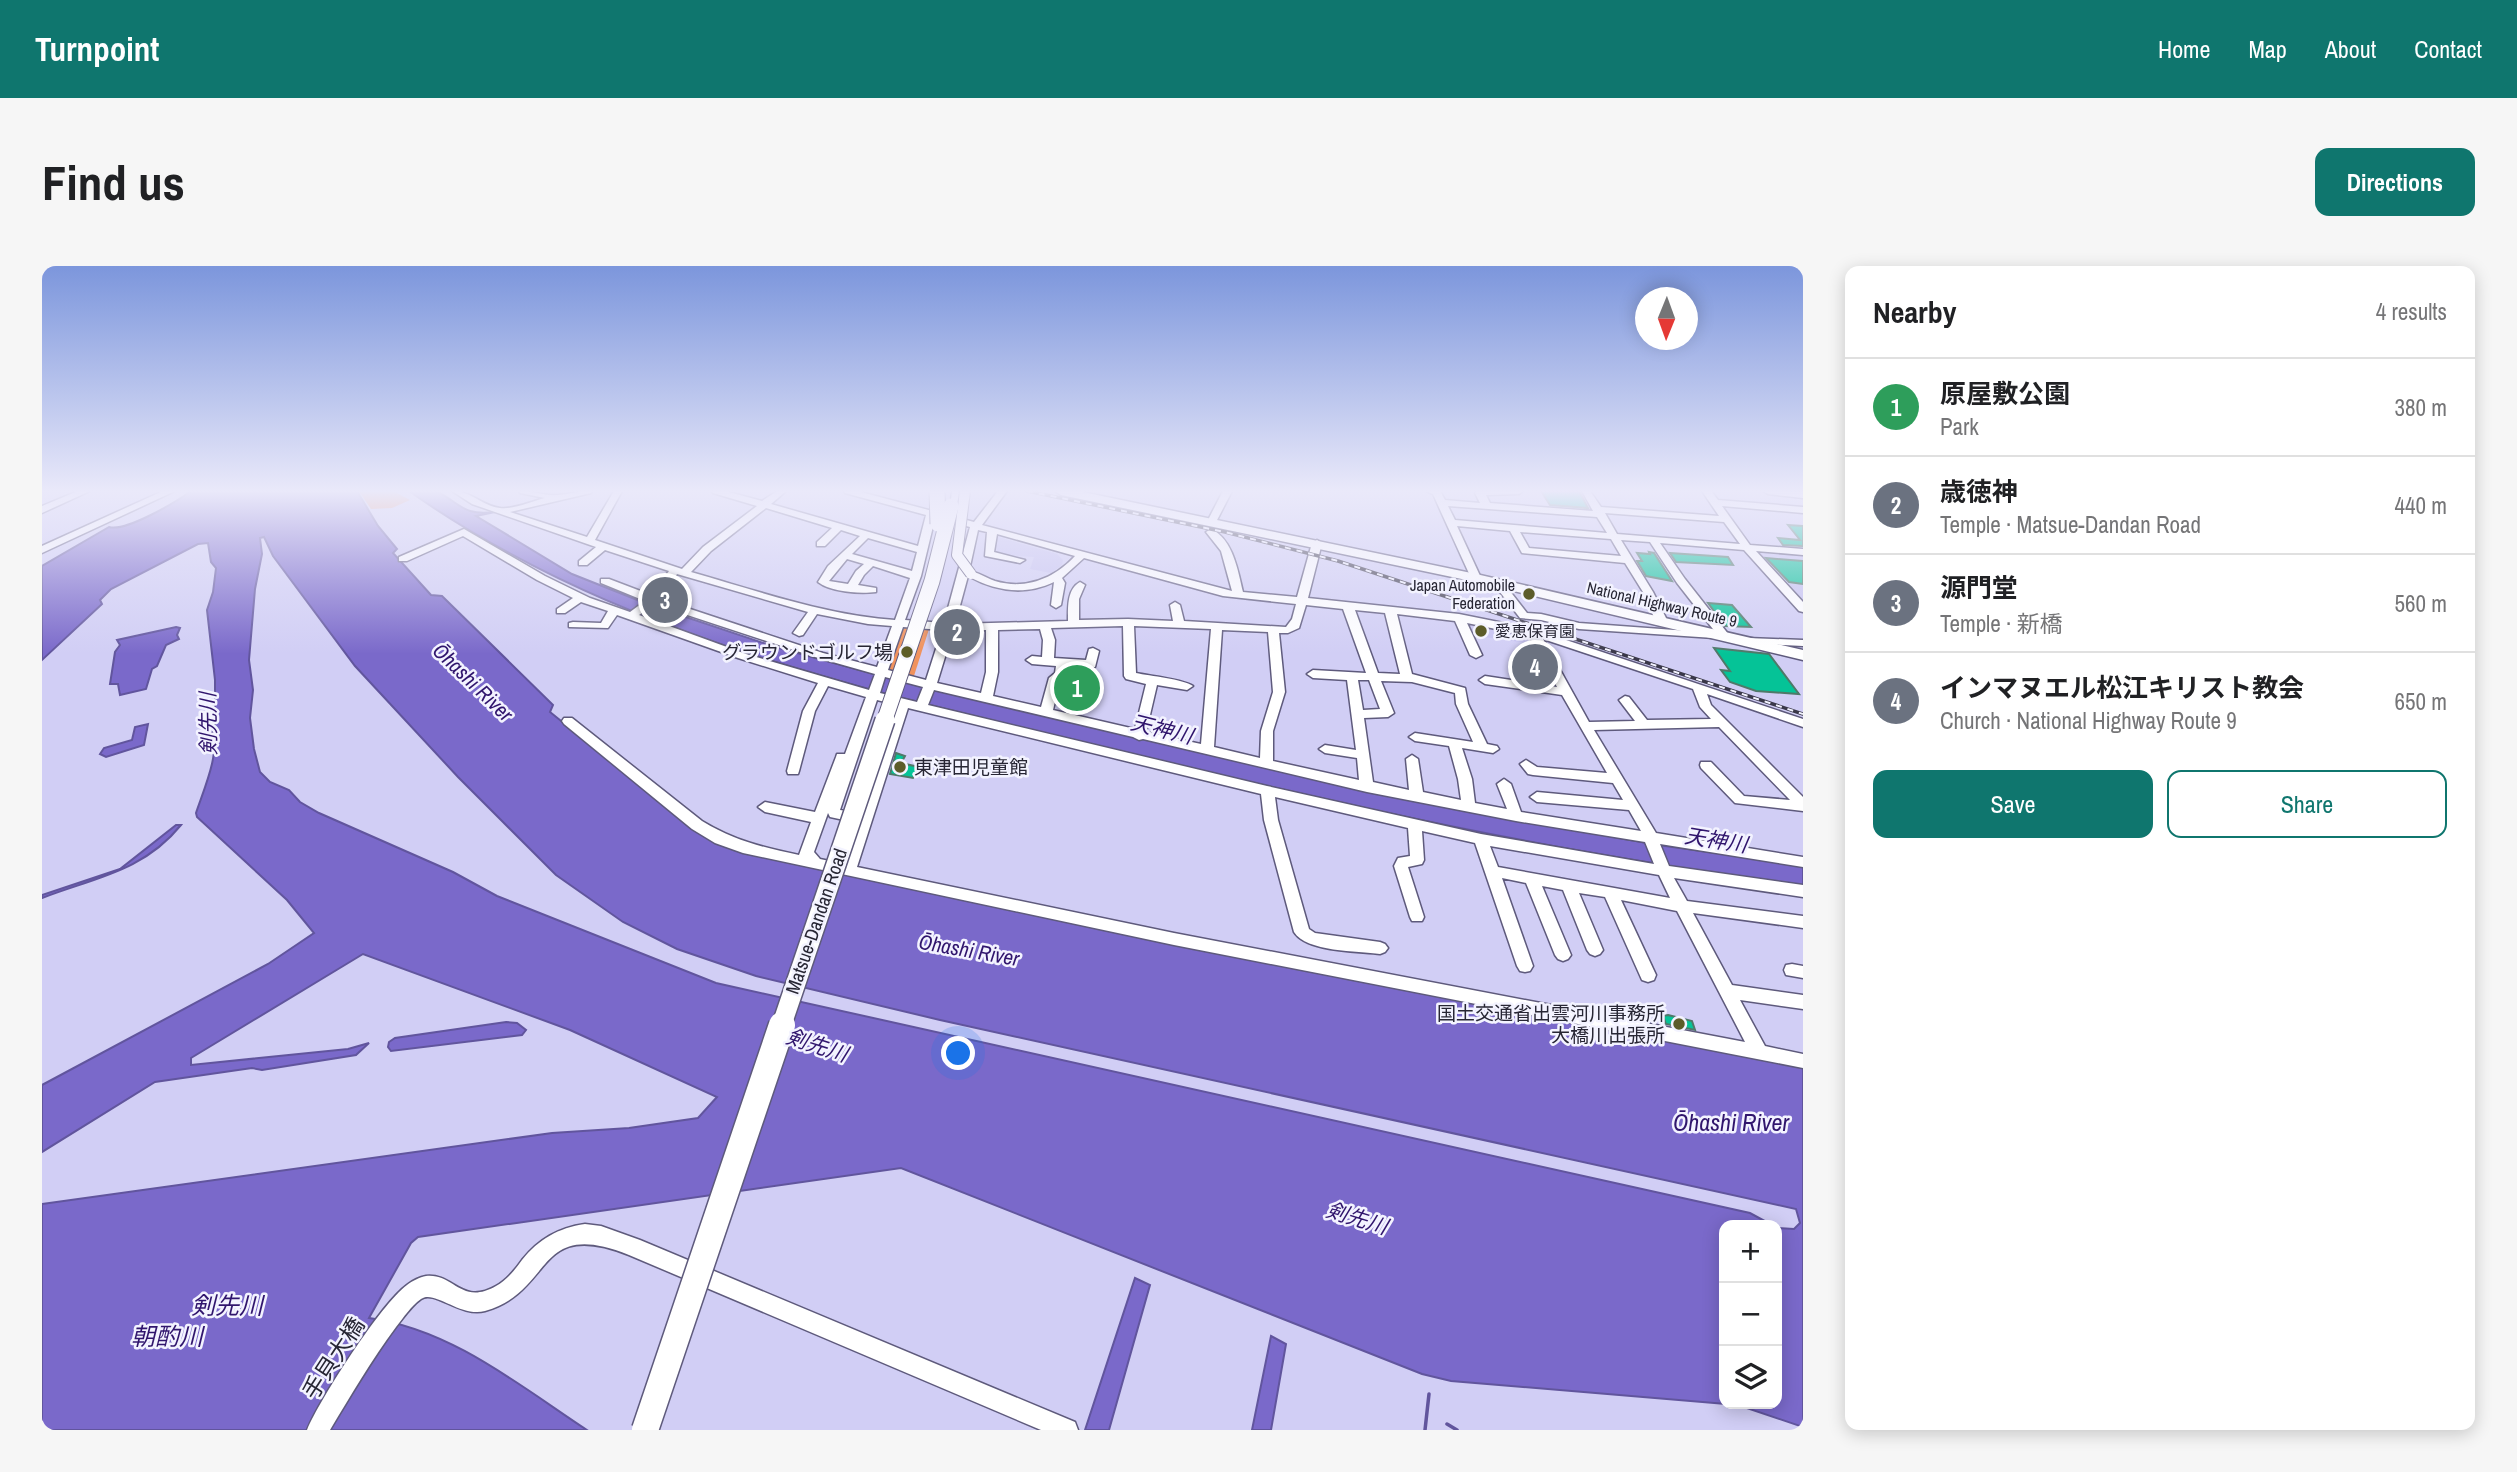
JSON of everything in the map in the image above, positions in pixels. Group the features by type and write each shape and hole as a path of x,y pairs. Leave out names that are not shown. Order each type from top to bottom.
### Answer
{"highway":[{"path":"924,578 935,545"},
{"name":"Matsue-Dandan Road","path":"645,1430 936,545"},
{"name":"National Highway Route 9","path":"1328,545 1803,655"}],"street":[{"path":"403,559 434,545"},
{"path":"486,545 580,598 824,682 903,704 1481,839 1803,891"},
{"path":"583,563 605,545"},
{"path":"606,545 680,571 814,610 898,624 992,628 1128,622 1273,629 1293,628 1316,545"},
{"path":"631,617 712,545"},
{"path":"856,545 832,568 823,582 832,586 872,590"},
{"path":"904,545 923,551"},
{"path":"813,861 828,809 832,777 854,730 860,729 898,624 924,578 924,545"},
{"path":"958,545 957,555 971,573 990,583 1012,587 1034,586 1058,579 1068,572 1082,555"},
{"path":"920,707 930,686 948,628 970,545"},
{"path":"990,545 989,554 1020,560"},
{"path":"1046,545 1239,596 1459,617 1533,632 1803,723"},
{"path":"1222,545 1230,561 1239,596"},
{"path":"1462,545 1476,578"},
{"path":"1523,545 1526,551 1628,560"},
{"path":"1619,545 1648,592 1662,622"},
{"path":"1657,545 1681,581 1726,637"},
{"path":"1727,545 1803,552"},
{"path":"1747,547 1803,610"},
{"path":"846,555 924,578"},
{"path":"852,587 860,573 871,562"},
{"path":"1056,605 1060,583 1058,579"},
{"path":"605,581 785,645 930,686 1417,797 1653,840 1803,862"},
{"path":"1498,583 1524,616 1579,626 1726,637"},
{"path":"1073,625 1074,598 1080,585"},
{"path":"561,611 580,598"},
{"path":"1175,605 1178,625"},
{"path":"1348,606 1388,714 1358,714"},
{"path":"572,625 604,626 614,610"},
{"path":"799,632 814,610"},
{"path":"1390,610 1407,678"},
{"path":"1514,628 1524,616"},
{"path":"1459,617 1476,655"},
{"path":"1128,622 1130,676 1148,679 1152,683"},
{"path":"1045,626 1049,640 1048,661"},
{"path":"1207,750 1217,626"},
{"path":"986,698 992,672 992,628"},
{"path":"1265,764 1267,731 1279,692 1273,629"},
{"path":"1533,632 1653,840 1682,906 1759,1052"},
{"path":"1745,641 1803,643"},
{"path":"1046,712 1055,678 1062,668 1091,664 1093,651"},
{"path":"1032,660 1048,661 1087,681"},
{"path":"1313,674 1407,678 1461,691 1462,704 1488,748 1415,737"},
{"path":"1351,677 1367,786"},
{"path":"1485,680 1566,692"},
{"path":"1152,683 1160,681 1187,686"},
{"path":"793,771 809,710 824,682"},
{"path":"1140,734 1152,683"},
{"path":"1698,687 1706,707 1803,806"},
{"path":"1625,700 1644,724"},
{"path":"849,870 903,704"},
{"path":"568,721 710,834 743,848 1174,939 1803,1061"},
{"path":"1585,726 1722,723"},
{"path":"1454,743 1465,779 1469,807"},
{"path":"1325,749 1363,755"},
{"path":"1412,759 1417,797"},
{"path":"1527,764 1533,771 1618,779"},
{"path":"1706,765 1740,800 1803,806"},
{"path":"1504,784 1516,816"},
{"path":"1267,791 1271,820 1302,932 1311,939 1380,948"},
{"path":"1537,797 1633,806"},
{"path":"765,807 813,817 828,809"},
{"path":"828,809 835,814 866,819"},
{"path":"1415,825 1417,860 1403,862 1401,866 1417,917"},
{"path":"1481,839 1525,966"},
{"path":"1492,871 1682,906 1803,922"},
{"path":"1532,879 1563,955"},
{"path":"1569,886 1595,950"},
{"path":"1610,893 1648,975"},
{"path":"1726,991 1803,1002"},
{"name":"手貝大橋","path":"318,1430 405,1296 420,1286 433,1286 455,1299 470,1303 495,1298 519,1281 538,1256 556,1241 580,1232 592,1233 666,1261 1067,1430"}],"shaded area":[{"path":"994,545 1027,545 1057,554 1063,560 1062,565 1051,573 1030,569 1034,557 994,554"},
{"path":"1755,551 1803,554 1803,606"},
{"path":"1465,621 1522,633 1528,643 1469,635"},
{"name":"グラウンドゴルフ場","path":"929,629 913,679 886,672 901,630"}],"water":[{"name":"剣先川","path":"78,545 195,545 111,589 100,600 102,604 42,660 42,566"},
{"name":"剣先川","path":"208,545 261,545 249,660 253,690 250,718 260,772 270,782 289,790 300,802 319,813 453,872 497,896 716,983 1750,1213 1763,1220 1719,1220 1719,1404 1451,1381 1422,1374 901,1168 418,1237 411,1243 369,1318 399,1324 456,1347 510,1378 587,1430 42,1430 42,1204 552,1133 629,1128 698,1118 717,1097 570,1030 363,954 191,1058 191,1065 348,1049 369,1043 356,1055 262,1070 252,1068 155,1082 42,1152 42,1085 268,964 314,933 287,900 197,817 214,750 211,734 215,729 215,680 207,610 216,568 211,562"},
{"name":"剣先川","path":"268,545 394,545 397,549 393,553 431,595 442,596 553,705 550,712 697,831 719,842 1803,1064 1803,1427 1750,1409 1782,1409 1782,1228 1794,1229 1800,1223 1796,1209 940,1020 756,976 677,949 623,922 556,875 458,777 355,666 273,556"},
{"name":"天神川","path":"495,545 525,545 572,574 650,605 775,647 930,689 1448,807 1658,845 1803,865 1803,886 1667,869 1653,863 1373,810 1005,724 826,677 738,650 652,619 568,583"},
{"path":"180,628 177,635 179,639 166,645 157,666 152,669 146,689 120,695 118,684 110,684 115,652 120,645 117,640"},
{"path":"148,724 144,745 106,757 100,754 104,748 132,740 135,727"},
{"path":"176,825 181,825 166,841 134,863 98,879 42,898 42,895 120,869"},
{"path":"506,1022 517,1023 526,1030 522,1035 391,1051 388,1047 389,1042 395,1038"},
{"path":"1135,1278 1150,1285 1109,1430 1085,1430"},
{"path":"1271,1336 1286,1344 1271,1430 1252,1430"}],"building":[{"path":"1649,552 1654,553 1672,581 1646,576 1637,561 1642,561 1637,553 1650,554"},
{"path":"1670,553 1728,557 1733,565 1676,562"},
{"path":"1766,558 1803,561 1803,584 1789,582"},
{"path":"1708,603 1732,605 1751,627 1725,626"},
{"path":"1714,648 1769,654 1799,694 1756,691 1730,682 1721,670 1730,671"},
{"name":"東津田児童館","path":"896,753 905,756 901,763 919,767 913,778 890,774"},
{"name":"国土交通省出雲河川事務所 大橋川出張所","path":"1663,1016 1692,1021 1695,1030 1666,1024"}],"waterway":[{"path":"1425,1430 1429,1394"},
{"path":"1447,1424 1457,1430"}],"railway":[{"path":"1277,545 1338,561 1803,714"}],"place":[{"name":"Japan Automobile Federation","path":"1529,594"},
{"name":"源門堂","path":"665,600"},
{"name":"愛恵保育園","path":"1481,631"},
{"name":"歳徳神","path":"957,632"},
{"name":"グラウンドゴルフ場","path":"907,652"},
{"name":"インマヌエル松江キリスト教会","path":"1535,667"},
{"name":"原屋敷公園","path":"1077,688"},
{"name":"東津田児童館","path":"900,767"},
{"name":"国土交通省出雲河川事務所 大橋川出張所","path":"1679,1024"}],"water label":[{"name":"Ōhashi River","path":"473,682"},
{"name":"Ōhashi River","path":"969,950"},
{"name":"Ōhashi River","path":"1731,1122"},
{"name":"朝酌川","path":"167,1336"}]}
